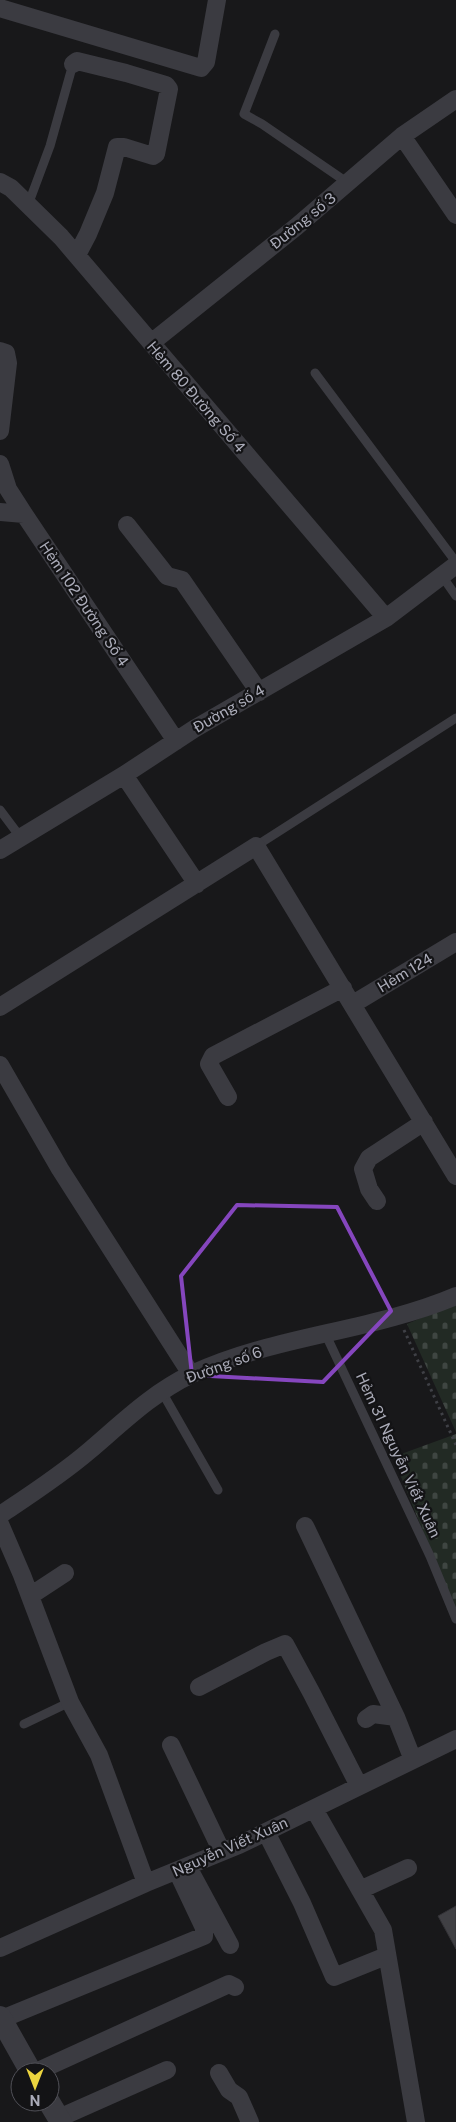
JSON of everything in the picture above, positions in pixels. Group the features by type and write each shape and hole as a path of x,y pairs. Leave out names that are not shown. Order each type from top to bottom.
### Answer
{"street":[{"path":"0,8 201,68 206,62 217,0"},
{"path":"73,64 77,61 126,73 166,85 169,89 156,154 153,156 124,147 117,148 105,193 77,255"},
{"name":"Đường số 3","path":"151,343 348,184 402,136 456,100"},
{"path":"402,136 456,215"},
{"name":"Hẻm 80 Đường Số 4","path":"0,182 11,188 77,255 386,618"},
{"path":"0,351 6,353 8,364 0,431"},
{"name":"Hẻm 102 Đường Số 4","path":"0,464 8,490 176,741"},
{"path":"0,512 24,514"},
{"path":"127,525 167,576 182,580 259,692"},
{"name":"Đường số 4","path":"0,850 124,775 176,741 386,618 456,564"},
{"path":"124,775 197,884"},
{"path":"0,1007 256,846 456,1176"},
{"name":"Hẻm 124","path":"353,1004 456,942"},
{"path":"228,1097 209,1064 213,1056 343,988"},
{"path":"0,1066 60,1169 191,1374"},
{"path":"377,1201 369,1188 363,1169 369,1158 424,1122"},
{"name":"Đường số 6","path":"0,1515 88,1452 146,1401 191,1374 325,1332 424,1309 456,1296"},
{"path":"0,1524 4,1546 30,1596 70,1702 99,1755 146,1883"},
{"path":"305,1526 396,1717 413,1760"},
{"path":"30,1596 65,1573"},
{"path":"199,1687 285,1644 312,1692 358,1786"},
{"path":"366,1719 373,1714 396,1717"},
{"name":"Nguyễn Viết Xuân","path":"0,1948 266,1832 456,1739"},
{"path":"171,1745 222,1852"},
{"path":"314,1809 383,1930 416,2122"},
{"path":"266,1832 302,1903 334,1977 386,1956"},
{"path":"360,1890 408,1868"},
{"path":"182,1869 230,1945"},
{"path":"25,2062 3,2027 204,1936 204,1928 182,1869"},
{"path":"58,2062 229,1984 235,1987"},
{"path":"56,2114 168,2070"},
{"path":"220,2073 228,2090 240,2097 250,2122"}],"lane":[{"path":"275,34 244,114 262,124 348,184"},
{"path":"28,205 50,146 73,64"},
{"path":"315,373 456,564"},
{"path":"442,576 456,596"},
{"path":"256,846 456,718"},
{"path":"0,810 21,838"},
{"name":"Hẻm 31 Nguyễn Viết Xuân","path":"325,1332 430,1556 456,1619"},
{"path":"162,1392 218,1490"},
{"path":"24,1724 70,1702"}],"path":[{"path":"398,1316 456,1445"}],"highlighted area":[{"path":"237,1205 337,1207 391,1311 323,1382 192,1375 181,1276"}],"green space":[{"path":"456,1303 456,1432 407,1324"},
{"path":"456,1434 456,1613 393,1457"}],"building":[{"path":"456,1906 456,1949 438,1916"}]}
